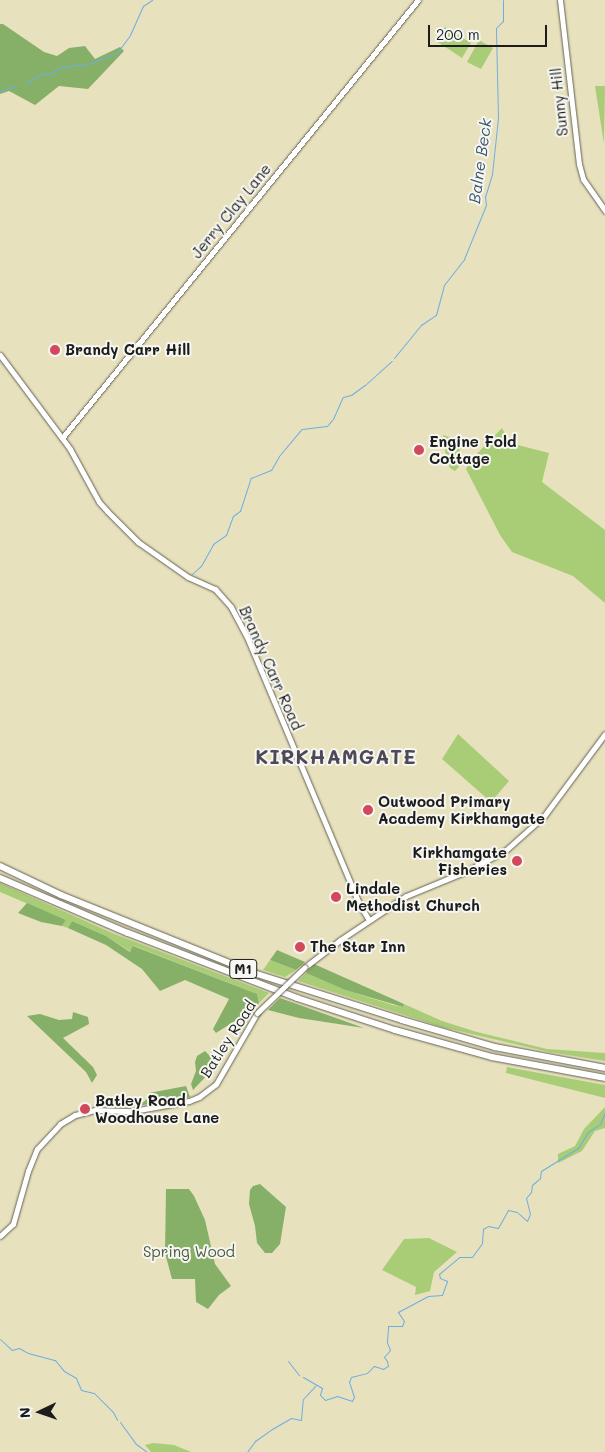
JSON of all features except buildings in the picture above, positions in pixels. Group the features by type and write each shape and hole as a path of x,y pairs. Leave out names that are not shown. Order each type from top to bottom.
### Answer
{"highway":[{"name":"M1","path":"0,866 60,895 240,968 402,1020 496,1047 605,1068"},
{"name":"M1","path":"0,878 128,933 297,998 395,1030 492,1057 605,1078"}],"street":[{"name":"Jerry Clay Lane","path":"62,438 418,0"},
{"name":"Sunny Hill","path":"560,0 577,151 583,179 605,211"},
{"name":"Brandy Carr Road","path":"0,355 62,438 99,502 138,542 188,576 215,589 231,607 247,637 359,904 369,920"},
{"name":"Batley Road","path":"0,1236 13,1224 37,1149 60,1124 75,1115 95,1110 133,1111 189,1101 199,1097 216,1084 257,1013 305,967 369,920 406,896 469,870 506,850 544,816 605,734"}],"green space":[{"path":"0,24 3,24 44,52 57,56 69,48 85,46 95,59 120,47 124,51 88,89 59,86 35,105 9,91 0,94"},
{"path":"445,27 471,43 462,58 436,41"},
{"path":"479,40 493,48 481,69 467,62"},
{"path":"595,86 605,86 604,144"},
{"path":"502,428 510,443 549,453 542,482 605,530 605,603 573,576 512,552 500,535 466,469 469,462"},
{"path":"443,435 468,443 459,450 464,461 455,471 450,468 446,457"},
{"path":"458,734 509,781 491,802 442,759"},
{"path":"0,883 112,933 269,993 259,1003 257,994 134,946 131,952 106,936 72,921 68,928 62,926 66,920 0,892"},
{"path":"27,903 66,920 62,926 41,922 18,913"},
{"path":"72,921 106,936 130,952 133,946 257,994 259,1003 254,1009 216,1033 213,1029 229,999 185,980 160,991 142,969 106,945 68,928"},
{"path":"277,950 305,962 296,970 270,960"},
{"path":"270,960 296,970 285,977 263,970"},
{"path":"314,964 404,1004 403,1007 345,990 306,973"},
{"path":"306,973 345,990 393,1005 403,1007 404,1004 442,1021 477,1032 547,1049 605,1053 605,1061 549,1052 442,1027 298,981"},
{"path":"280,998 364,1028 299,1018 268,1010"},
{"path":"73,1012 88,1017 89,1024 63,1038 93,1067 97,1075 92,1083 86,1072 27,1016 40,1014 59,1020 72,1019"},
{"path":"205,1051 215,1061 215,1067 193,1090 191,1084 196,1071 195,1062 197,1056"},
{"path":"507,1067 605,1085 605,1098 506,1073"},
{"path":"186,1086 190,1097 137,1106 145,1101 149,1093"},
{"path":"605,1107 605,1128 595,1131 582,1151 558,1163 558,1154 575,1146 584,1129"},
{"path":"260,1184 286,1207 280,1244 272,1253 265,1253 257,1243 249,1204 250,1190 253,1186"},
{"name":"Spring Wood","path":"166,1189 189,1189 194,1196 205,1220 215,1264 231,1286 219,1295 208,1309 196,1302 195,1279 172,1279 165,1253"},
{"path":"429,1238 457,1252 434,1272 430,1291 415,1295 416,1287 382,1270 404,1239"},
{"path":"153,1443 174,1445 191,1452 151,1452 145,1445"}],"waterway":[{"path":"26,83 41,74 48,74 62,67 88,64 117,53 130,35 143,6 152,0"},
{"name":"Balne Beck","path":"394,358 421,325 436,315 444,285 464,259 486,205 485,197 492,174 498,118 496,28 503,21 503,0"},
{"path":"0,91 15,86"},
{"name":"Balne Beck","path":"333,419 343,397 351,395 365,385 392,361"},
{"name":"Balne Beck","path":"192,574 201,566 213,544 226,535 233,516 240,511 251,478 271,470 279,456 302,429 327,426 332,420"},
{"path":"303,1377 322,1388 320,1395 325,1400 337,1396 352,1401 354,1397 349,1382 351,1377 367,1373 374,1366 383,1369 388,1366 384,1357 390,1350 387,1342 388,1326 402,1326 404,1321 398,1312 428,1296 442,1295 447,1281 440,1278 439,1274 459,1257 472,1257 482,1243 483,1229 488,1226 498,1228 508,1210 517,1212 527,1221 530,1214 526,1198 531,1192 532,1185 540,1178 541,1171 578,1148 588,1132 600,1124 605,1112"},
{"path":"0,1339 12,1350 19,1348 28,1353 55,1360 64,1371 76,1378 81,1390 94,1393 113,1412 117,1420"},
{"path":"288,1361 299,1375"},
{"path":"247,1452 255,1441 272,1429 291,1418 301,1420 303,1399 315,1386"},
{"path":"120,1422 136,1444 147,1452"}],"place":[{"name":"Brandy Carr Hill","path":"55,350"},
{"name":"Engine Fold Cottage","path":"419,450"},
{"name":"Outwood Primary Academy Kirkhamgate","path":"368,810"},
{"name":"Kirkhamgate Fisheries","path":"517,861"},
{"name":"Lindale Methodist Church","path":"336,897"},
{"name":"The Star Inn","path":"300,947"},
{"name":"Batley Road Woodhouse Lane","path":"85,1109"}],"district":[{"name":"KIRKHAMGATE","path":"336,756"}]}
